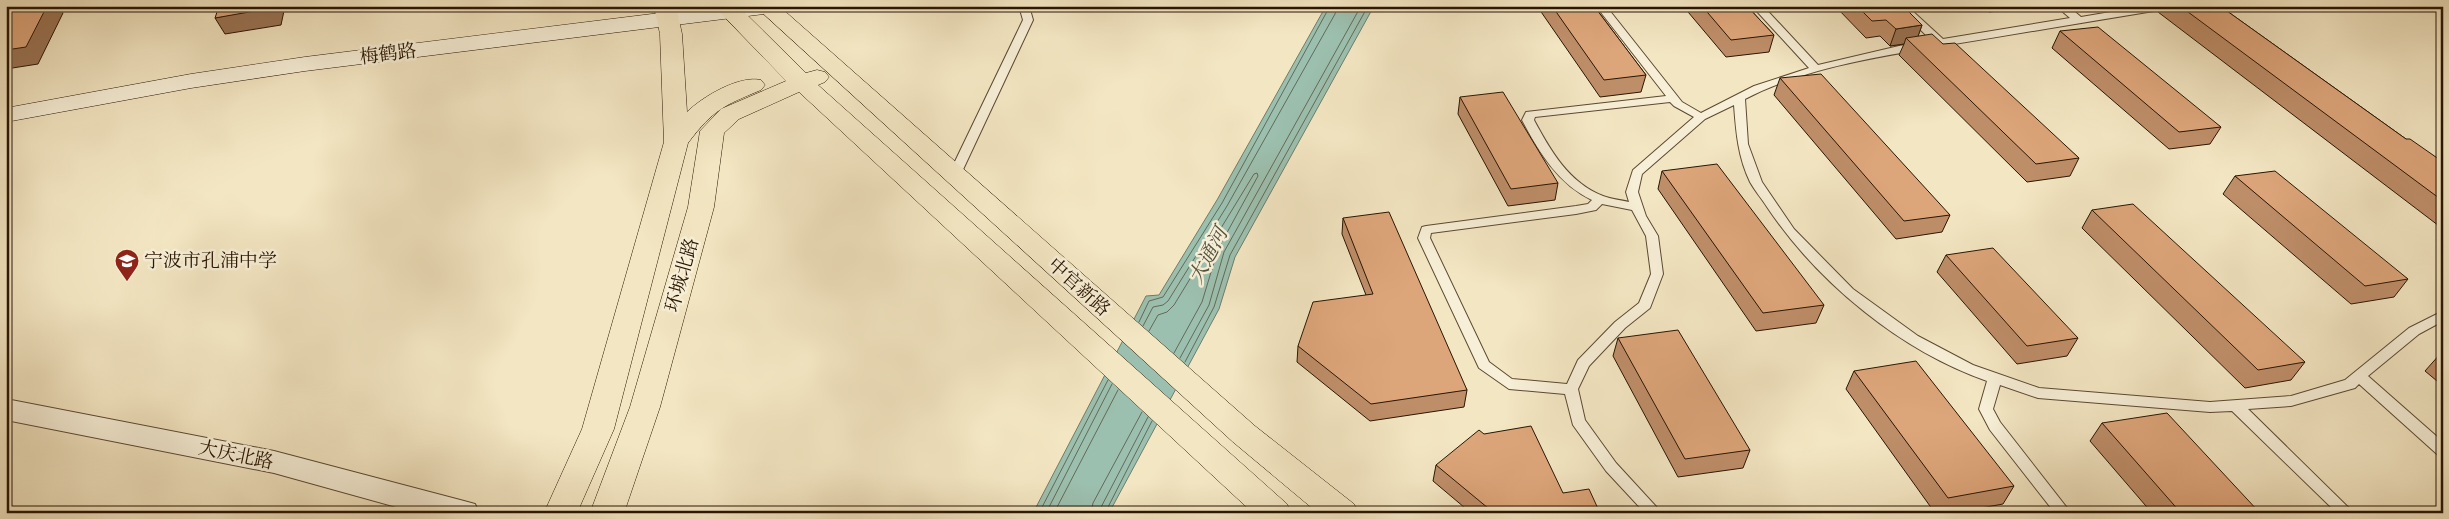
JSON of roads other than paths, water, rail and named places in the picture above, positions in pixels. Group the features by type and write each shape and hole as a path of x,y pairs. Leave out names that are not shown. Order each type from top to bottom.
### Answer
{"main road":[{"path":"766,6 828,63"},
{"path":"728,8 796,76"},
{"name":"环城北路","path":"560,513 598,429 676,142 671,34 665,10"},
{"name":"中官新路","path":"828,63 1244,434 1342,513"},
{"name":"环城北路","path":"676,142 696,116 714,101 796,76 828,63"},
{"name":"中官新路","path":"796,76 1275,513"},
{"name":"环城北路","path":"607,513 645,407 698,217 712,131 730,114 764,98 796,76"}],"street":[{"name":"梅鹤路","path":"6,99 277,55 665,10 772,6"},
{"name":"梅鹤路","path":"6,115 201,79 665,10"},
{"name":"大庆北路","path":"6,409 274,462 464,513"}],"lane":[{"path":"954,176 1028,20 1024,6"},
{"path":"1601,6 1678,104 1701,118"},
{"path":"1757,6 1816,69"},
{"path":"1901,6 1940,43"},
{"path":"2061,6 2080,21"},
{"path":"1655,513 1611,467 1578,421 1571,389 1582,363 1620,325 1645,305 1657,274 1652,236 1640,216 1632,192 1637,173 1701,118 1758,88 1816,69 1900,49 2166,6"},
{"path":"1637,207 1598,199 1576,185 1547,155 1528,120 1530,114 1673,98"},
{"path":"1739,98 1742,144 1756,182 1790,232 1855,298 1913,339 1968,369 2038,393 2210,407 2291,401 2350,384 2414,331 2443,314"},
{"path":"1571,389 1509,384 1484,366 1424,238 1426,230 1576,210 1592,206 1598,199"},
{"path":"2359,376 2443,450"},
{"path":"1995,378 1986,409 1995,426 2064,513"},
{"path":"2235,405 2347,513"}],"water":[{"name":"大通河","path":"1326,6 1374,6 1235,257 1219,309 1109,513 1033,513 1146,296 1159,295 1217,200"}],"place":[{"name":"宁波市孔浦中学","path":"127,282"}]}
